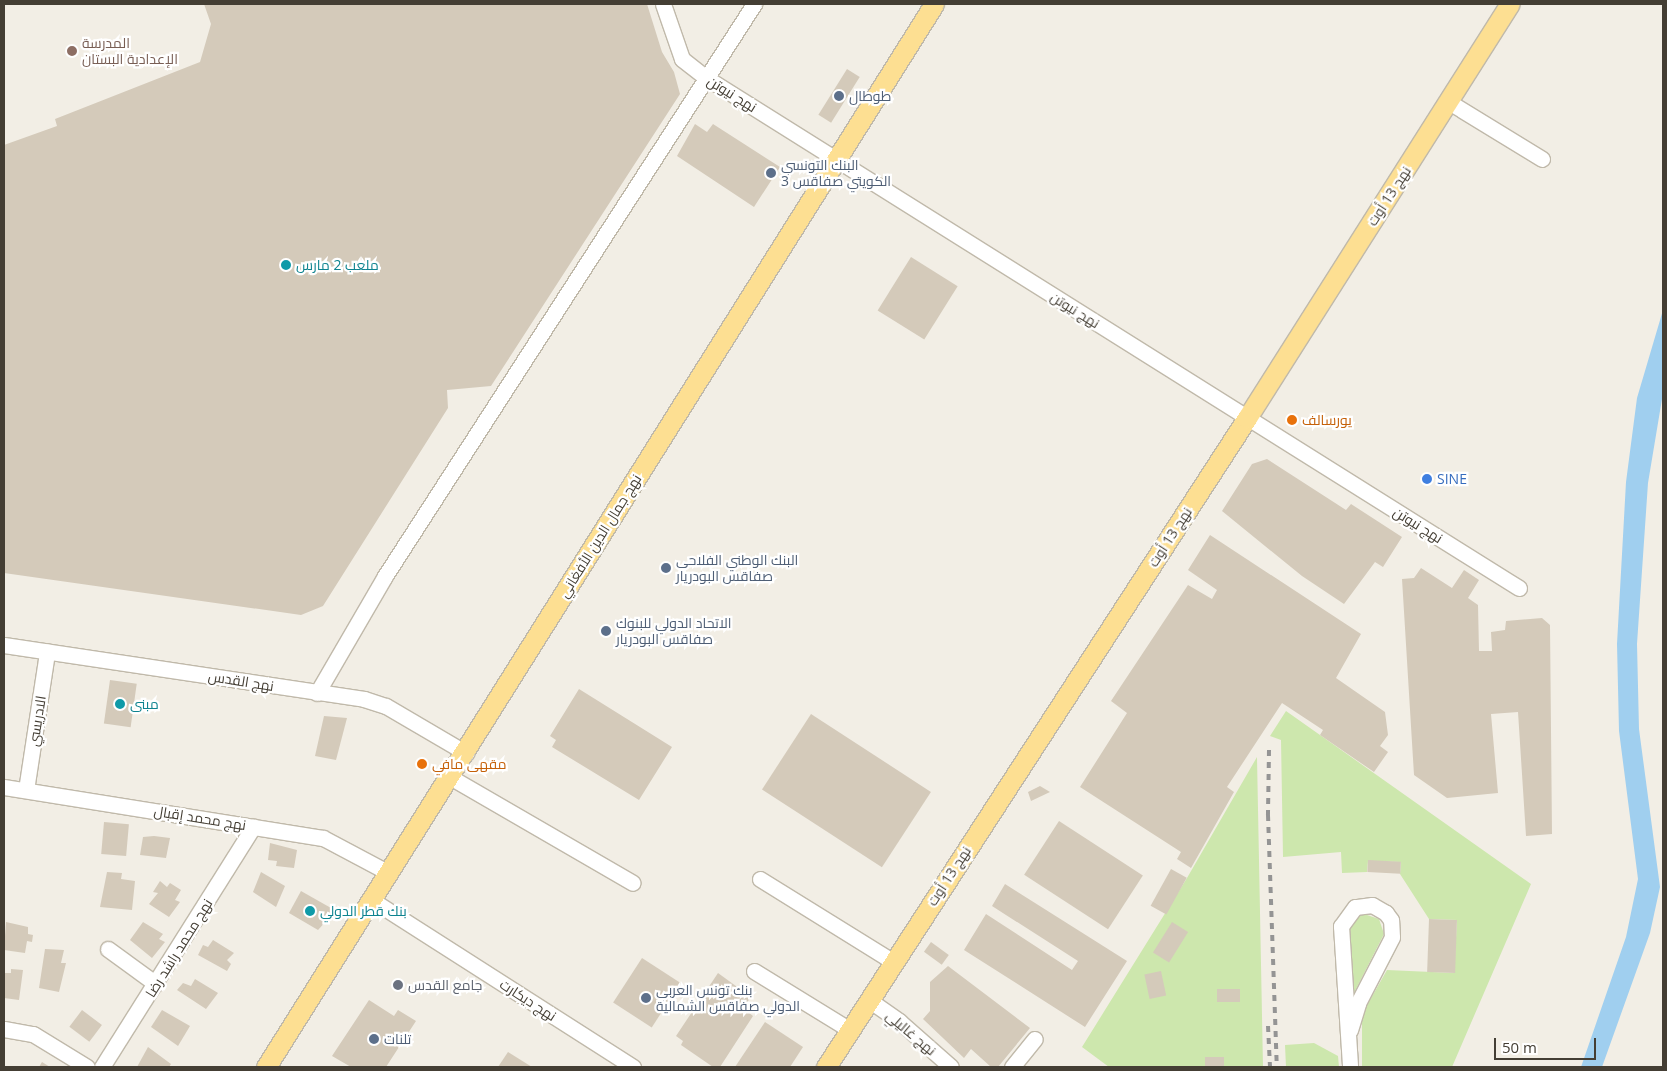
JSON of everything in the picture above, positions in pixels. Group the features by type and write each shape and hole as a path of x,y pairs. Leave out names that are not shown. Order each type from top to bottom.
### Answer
{"main road":[{"name":"نهج جمال الدين الأفغاني","path":"266,1067 466,753 835,158 934,4"},
{"name":"نهج 13 أوت","path":"826,1067 1247,418 1510,4"}],"street":[{"name":"نهج نيوتن","path":"663,4 682,59 705,77 1519,588"},
{"path":"317,693 385,576 705,77 754,4"},
{"path":"1449,102 1542,160"},
{"name":"نهج القدس","path":"4,645 364,699 386,706 466,753"},
{"name":"الادريسي","path":"26,790 47,652"},
{"path":"450,777 633,883"},
{"name":"نهج محمد إقبال","path":"4,787 330,840 389,872"},
{"name":"نهج محمد راشد رضا","path":"102,1067 156,984 253,827"},
{"path":"760,880 894,962"},
{"name":"نهج ديكارت","path":"372,900 633,1067"},
{"path":"1350,1030 1358,1004 1392,937 1393,928 1386,913 1372,905 1355,907 1342,926 1344,989 1350,1030 1350,1067"},
{"path":"108,949 156,984"},
{"path":"754,971 850,1030"},
{"name":"نهج غاليلي","path":"870,1000 899,1021 951,1067"},
{"path":"4,1030 33,1034 87,1067"},
{"path":"1012,1067 1035,1039"}],"green space":[{"path":"1286,711 1531,884 1452,1067 1362,1067 1362,1014 1387,970 1454,973 1457,920 1429,919 1400,874 1401,862 1368,861 1367,872 1342,873 1341,852 1283,857 1281,740 1270,736"},
{"path":"1257,757 1263,1067 1109,1067 1082,1047 1187,878"},
{"path":"1364,914 1379,919 1384,934 1353,995 1349,929 1354,919"},
{"path":"1314,1043 1338,1056 1339,1067 1286,1067 1285,1045"}],"water":[{"path":"1663,310 1663,393 1648,483 1637,644 1639,729 1660,887 1650,933 1602,1067 1581,1067 1626,937 1638,879 1619,731 1617,644 1626,482 1637,398"}],"building":[{"name":"ملعب 2 مارس","path":"204,4 647,4 662,52 674,72 680,94 491,386 447,390 448,408 323,606 301,615 4,573 4,145 57,126 55,119 200,62 211,24"},
{"path":"847,69 860,77 831,123 818,115"},
{"path":"695,124 707,132 713,124 780,167 754,207 677,156"},
{"path":"911,257 958,286 924,340 878,310"},
{"path":"1267,459 1346,510 1351,504 1402,537 1383,567 1375,562 1344,604 1302,576 1222,511 1252,464"},
{"path":"1210,535 1361,634 1336,678 1385,712 1388,735 1380,746 1388,752 1374,772 1320,735 1323,730 1282,703 1227,787 1234,792 1191,868 1177,859 1181,852 1080,787 1127,713 1111,701 1188,585 1212,599 1217,590 1188,570"},
{"path":"1421,568 1452,588 1464,570 1479,580 1468,598 1478,605 1479,651 1492,651 1491,632 1505,630 1506,621 1542,618 1550,625 1552,834 1526,836 1518,712 1491,714 1498,793 1447,798 1414,775 1402,579 1414,578"},
{"name":"مبنى","path":"110,680 137,684 131,727 104,724"},
{"path":"579,689 672,747 639,800 552,747 556,740 550,736"},
{"path":"811,714 931,792 882,867 762,789"},
{"path":"324,716 347,718 336,760 315,756"},
{"path":"1040,786 1050,792 1031,801 1028,792"},
{"path":"1059,821 1143,875 1108,929 1024,875"},
{"path":"104,822 129,824 126,856 101,854"},
{"path":"143,837 170,838 166,858 140,855"},
{"path":"270,843 297,850 294,868 276,866 277,861 268,860"},
{"path":"1368,860 1401,862 1400,874 1367,872"},
{"path":"1171,869 1187,878 1166,914 1151,906"},
{"path":"107,872 122,873 121,879 135,881 132,910 100,907"},
{"path":"261,872 285,886 276,907 253,892"},
{"path":"160,881 167,887 170,883 181,890 175,900 180,902 169,917 149,904 158,893 153,892"},
{"path":"1005,884 1127,961 1085,1027 964,950 986,914 1072,970 1078,961 992,906"},
{"name":"بنك قطر الدولي","path":"301,891 331,908 328,919 318,930 289,913"},
{"path":"1429,919 1457,920 1455,973 1427,972"},
{"path":"6,922 28,927 28,934 33,935 32,942 27,941 25,953 4,950"},
{"path":"143,922 163,934 159,939 165,942 152,958 130,940"},
{"path":"1172,922 1188,932 1169,963 1153,953"},
{"path":"213,940 234,953 227,960 231,964 227,971 198,955 203,945 208,947"},
{"path":"931,942 949,955 942,965 924,952"},
{"path":"45,949 64,950 61,963 66,963 59,992 39,988"},
{"path":"642,958 681,983 652,1028 613,1002"},
{"path":"948,966 1030,1028 998,1067 991,1067 971,1049 964,1058 923,1019 930,1011 930,982"},
{"path":"11,969 23,970 19,1000 4,998 4,973 11,973"},
{"path":"1161,971 1166,995 1150,999 1144,975"},
{"path":"718,973 751,997 743,1008 753,1016 720,1067 713,1067 681,1045 683,1041 676,1036"},
{"path":"195,979 218,993 206,1009 177,990 183,983 191,986"},
{"path":"1217,989 1240,989 1240,1002 1217,1002"},
{"name":"تلنات","path":"369,1000 394,1016 398,1010 416,1021 386,1067 351,1067 332,1056"},
{"path":"82,1010 102,1025 89,1042 69,1027"},
{"path":"162,1010 190,1026 178,1046 151,1027"},
{"path":"765,1022 803,1047 790,1067 735,1067"},
{"path":"148,1047 171,1064 169,1067 137,1067"},
{"path":"508,1052 532,1067 498,1067"},
{"path":"1205,1057 1224,1057 1224,1067 1205,1067"},
{"path":"42,1062 50,1067 39,1067"}],"railway":[{"path":"1269,750 1268,815 1277,1067"},
{"path":"1268,1026 1270,1067"}],"place":[{"name":"المدرسة الإعدادية البستان","path":"72,51"},
{"name":"طوطال","path":"839,96"},
{"name":"البنك التونسي الكويتي صفاقس 3","path":"771,173"},
{"name":"ملعب 2 مارس","path":"286,265"},
{"name":"يورسالف","path":"1292,420"},
{"name":"SINE","path":"1427,479"},
{"name":"البنك الوطني الفلاحي صفاقس البودريار","path":"666,568"},
{"name":"الاتحاد الدولي للبنوك صفاقس البودريار","path":"606,631"},
{"name":"مبنى","path":"120,704"},
{"name":"مقهى مافي","path":"422,764"},
{"name":"بنك قطر الدولي","path":"310,911"},
{"name":"جامع القدس","path":"398,985"},
{"name":"بنك تونس العربي الدولي صفاقس الشمالية","path":"646,998"},
{"name":"تلنات","path":"374,1039"}]}
